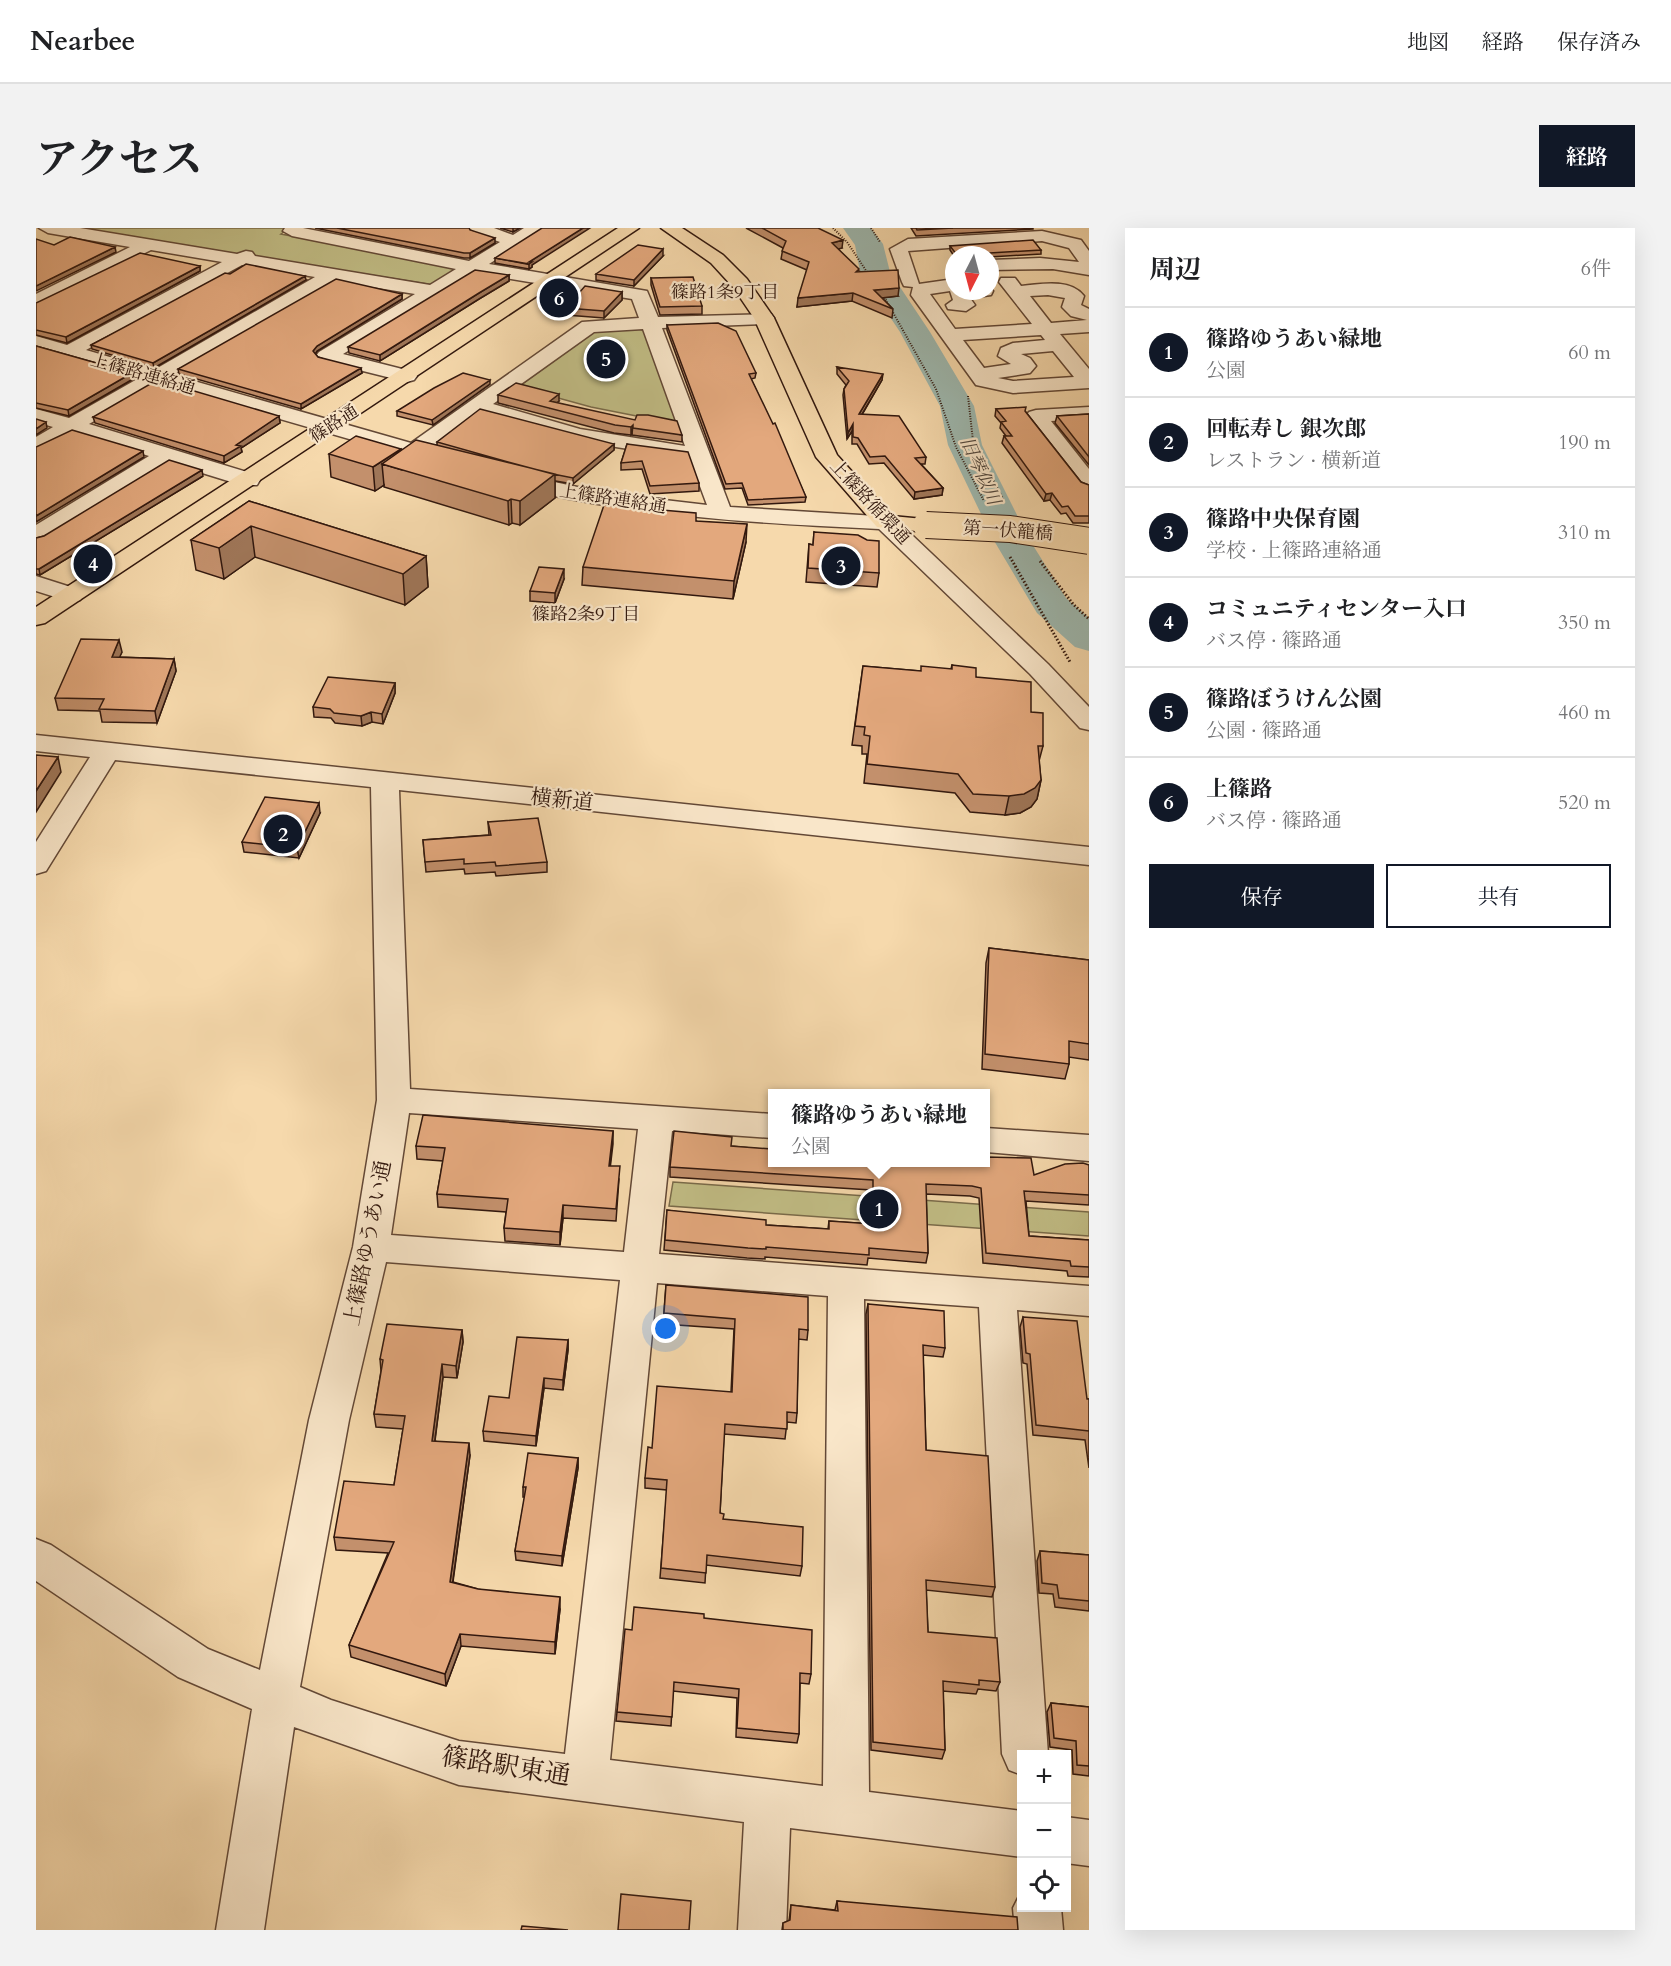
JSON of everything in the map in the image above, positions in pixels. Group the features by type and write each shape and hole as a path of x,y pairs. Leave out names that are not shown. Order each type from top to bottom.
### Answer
{"main road":[{"name":"篠路通","path":"36,618 630,228"},
{"name":"上篠路循環通","path":"670,228 717,259 740,283 764,318 827,457 885,522"},
{"name":"第一伏籠橋","path":"885,522 1010,529 1089,541"}],"street":[{"path":"477,228 514,241"},
{"path":"407,376 326,356 536,228"},
{"path":"68,352 295,229 472,267 640,295 721,514"},
{"path":"46,237 69,233 433,291"},
{"path":"1002,300 1047,331 1067,372 997,386 982,381 901,261 899,249 908,244 1042,236 1082,244 1089,263"},
{"path":"36,301 147,245"},
{"path":"999,264 1037,262 1073,265 1089,270"},
{"path":"939,320 915,276 942,268"},
{"path":"36,446 332,274"},
{"path":"939,320 965,321 975,325 1002,300 1089,278"},
{"path":"945,285 921,289 939,320 997,354 989,343 1047,331 1089,326"},
{"path":"1002,300 1064,291 1075,296 1071,307 1089,315"},
{"path":"939,320 966,304 963,300"},
{"path":"414,451 589,326 764,318"},
{"path":"939,320 1047,331 1089,338"},
{"path":"976,374 1023,369 1026,366 1023,362 1008,356 1008,352 1047,331"},
{"name":"上篠路連絡通","path":"36,342 467,466"},
{"path":"477,406 578,435 665,451 699,452"},
{"path":"1089,413 1036,416 1089,483"},
{"path":"36,415 249,480"},
{"path":"36,535 167,455"},
{"name":"上篠路連絡通","path":"489,473 532,485 624,503 721,514 885,522"},
{"name":"上篠路循環通","path":"885,522 1040,669 1089,722"},
{"path":"36,583 71,595"},
{"name":"横新道","path":"36,743 1089,856"},
{"path":"36,865 107,751"},
{"name":"上篠路ゆうあい通","path":"240,1930 276,1698 329,1420 371,1247 394,1100 385,781"},
{"path":"394,1100 768,1126"},
{"path":"585,1779 656,1118"},
{"path":"990,1140 1089,1148"},
{"path":"371,1247 846,1285 1089,1301"},
{"path":"846,1285 846,1813"},
{"path":"997,1294 1025,1750"},
{"name":"篠路駅東通","path":"36,1558 193,1664 328,1720 459,1762 768,1804 1017,1833"},
{"path":"762,1930 768,1804"},
{"path":"1071,1841 1089,1843"},
{"path":"1037,1912 1039,1930"}],"path":[{"path":"833,228 842,233 848,247 874,282"},
{"path":"879,290 936,389 956,447 974,483"},
{"path":"1008,552 1015,570 1070,663"},
{"path":"1035,554 1073,603 1089,619"}],"shaded area":[{"path":"73,228 290,228 281,234 461,268 434,285"},
{"path":"638,328 645,331 677,424 591,407 518,387 597,330"},
{"path":"673,1182 1089,1212 1089,1236 669,1206"}],"building":[{"path":"337,228 469,228 495,238 470,253 464,253"},
{"path":"542,228 583,228 529,264 495,258"},
{"path":"762,228 818,228 843,240 832,243 859,269 856,272 898,270 899,288 874,290 893,309 853,293 798,298 809,262 782,251 786,241"},
{"path":"916,228 953,228 917,230"},
{"path":"70,237 115,247 36,286 36,239 54,245"},
{"path":"1033,240 1041,250 999,252 999,246 950,246"},
{"path":"638,245 663,249 634,280 596,274"},
{"path":"140,253 200,266 66,337 36,330 36,303"},
{"path":"246,264 305,276 153,363 91,345 225,273 230,274"},
{"path":"475,270 509,275 380,355 348,347"},
{"path":"693,277 702,306 660,307 651,278"},
{"path":"336,279 402,294 317,346 313,351 318,357 361,368 301,404 178,369"},
{"path":"585,286 622,292 604,311 566,308"},
{"path":"718,323 736,331 756,373 749,374 773,424 775,423 806,497 748,500 742,483 726,484 667,325"},
{"path":"36,346 132,373 68,410 36,403"},
{"path":"837,367 883,374 859,414 899,416 926,457 915,458 943,488 915,492 885,456 870,457 858,438 853,437 853,424 848,433 844,389 849,381"},
{"path":"463,373 490,380 432,420 397,411 434,388"},
{"path":"157,380 279,416 236,445 241,446 224,456 93,417"},
{"path":"516,383 559,394 550,401 635,420 637,415 648,415 677,421 682,435 633,428 633,425 631,427 615,425 498,395"},
{"path":"1026,407 1025,411 1081,482 1089,485 1089,516 1075,516 1068,506 1062,507 1052,493 1046,494 1004,436 1012,436 1001,422 1006,421 996,409"},
{"path":"480,409 614,444 573,478 437,442"},
{"path":"1089,414 1089,457 1057,416"},
{"path":"36,419 46,422 36,429"},
{"path":"72,430 143,451 36,516 36,447"},
{"path":"356,436 401,449 373,467 329,454"},
{"path":"416,440 555,474 520,501 511,499 508,501 382,464"},
{"path":"627,444 688,452 699,483 650,486 642,461 621,463"},
{"path":"169,460 202,470 36,569 36,538 44,536"},
{"path":"249,501 426,556 403,574 251,526 219,548 191,540"},
{"path":"604,505 696,513 696,521 747,524 734,581 583,567"},
{"path":"814,532 858,535 867,540 879,541 879,573 808,568 809,544 813,545"},
{"path":"539,567 564,569 555,593 530,591"},
{"path":"81,639 119,640 112,657 174,659 155,711 99,709 104,699 55,698"},
{"path":"952,665 976,668 976,677 1031,682 1031,712 1043,713 1043,746 1038,746 1041,780 1035,788 1024,794 1009,796 973,794 958,774 867,764 870,736 864,735 865,727 855,726 863,666 921,671 921,666 952,669"},
{"path":"328,677 395,683 382,714 371,712 361,716 334,713 330,709 313,707"},
{"path":"36,755 58,757 36,791"},
{"path":"265,797 319,803 297,848 242,842"},
{"path":"538,818 547,862 496,866 495,862 464,864 464,859 425,862 423,840 491,835 488,822"},
{"path":"989,948 1089,960 1089,1044 1069,1041 1069,1064 985,1054"},
{"path":"423,1115 613,1131 609,1166 620,1166 616,1209 563,1205 560,1232 504,1228 508,1199 437,1194 445,1148 416,1146"},
{"path":"674,1131 732,1137 731,1146 768,1149 768,1167 990,1167 990,1157 1031,1158 1034,1175 1065,1164 1083,1163 1089,1165 1089,1195 1024,1191 1029,1236 1089,1240 1089,1267 1071,1266 1070,1261 986,1253 981,1188 972,1186 926,1184 928,1253 869,1248 869,1255 766,1247 766,1249 748,1248 665,1240 667,1210 766,1220 766,1225 829,1229 829,1221 873,1224 873,1180 670,1167"},
{"path":"666,1285 808,1297 808,1330 799,1329 797,1413 787,1412 787,1429 725,1424 720,1513 724,1514 723,1519 803,1527 802,1566 707,1555 706,1573 661,1568 667,1480 645,1478 648,1447 652,1448 657,1386 732,1392 735,1319 664,1313"},
{"path":"868,1304 944,1311 945,1348 923,1345 926,1450 988,1456 995,1587 926,1580 928,1632 997,1638 1000,1682 979,1680 979,1685 943,1681 945,1750 873,1742"},
{"path":"1023,1317 1077,1321 1087,1399 1089,1399 1089,1431 1036,1425 1030,1354 1026,1353"},
{"path":"387,1324 462,1330 456,1366 442,1364 432,1441 469,1443 450,1582 478,1589 560,1597 555,1642 460,1634 445,1674 349,1645 394,1542 334,1537 344,1481 394,1485 405,1416 374,1414 383,1360 380,1359"},
{"path":"517,1337 568,1340 563,1380 544,1378 536,1436 483,1431 489,1396 509,1398"},
{"path":"528,1453 578,1458 562,1556 515,1551 526,1487 523,1487"},
{"path":"1040,1551 1089,1555 1089,1601 1059,1598 1057,1585 1042,1583"},
{"path":"634,1607 704,1614 704,1618 812,1630 811,1674 800,1673 799,1734 737,1728 739,1689 674,1682 672,1717 617,1712 625,1629 632,1630"},
{"path":"1051,1703 1089,1707 1089,1766 1077,1765 1076,1741 1054,1738"},
{"path":"621,1894 691,1901 689,1930 618,1930"},
{"path":"837,1901 1017,1917 1018,1930 783,1930 783,1923 790,1920 791,1905 838,1911"},
{"path":"522,1926 568,1930 521,1930"}],"waterway":[{"name":"旧琴似川","path":"857,228 869,244 875,272 915,332 957,406 965,445 1011,539 1051,605 1089,639"}],"place":[{"name":"上篠路","path":"559,298"},
{"name":"篠路ぼうけん公園","path":"606,359"},
{"name":"コミュニティセンター入口","path":"93,564"},
{"name":"篠路中央保育園","path":"841,566"},
{"name":"回転寿し 銀次郎","path":"283,834"},
{"name":"篠路ゆうあい緑地","path":"879,1209"}],"district":[{"name":"篠路1条9丁目","path":"725,292"},
{"name":"篠路2条9丁目","path":"586,614"}]}
